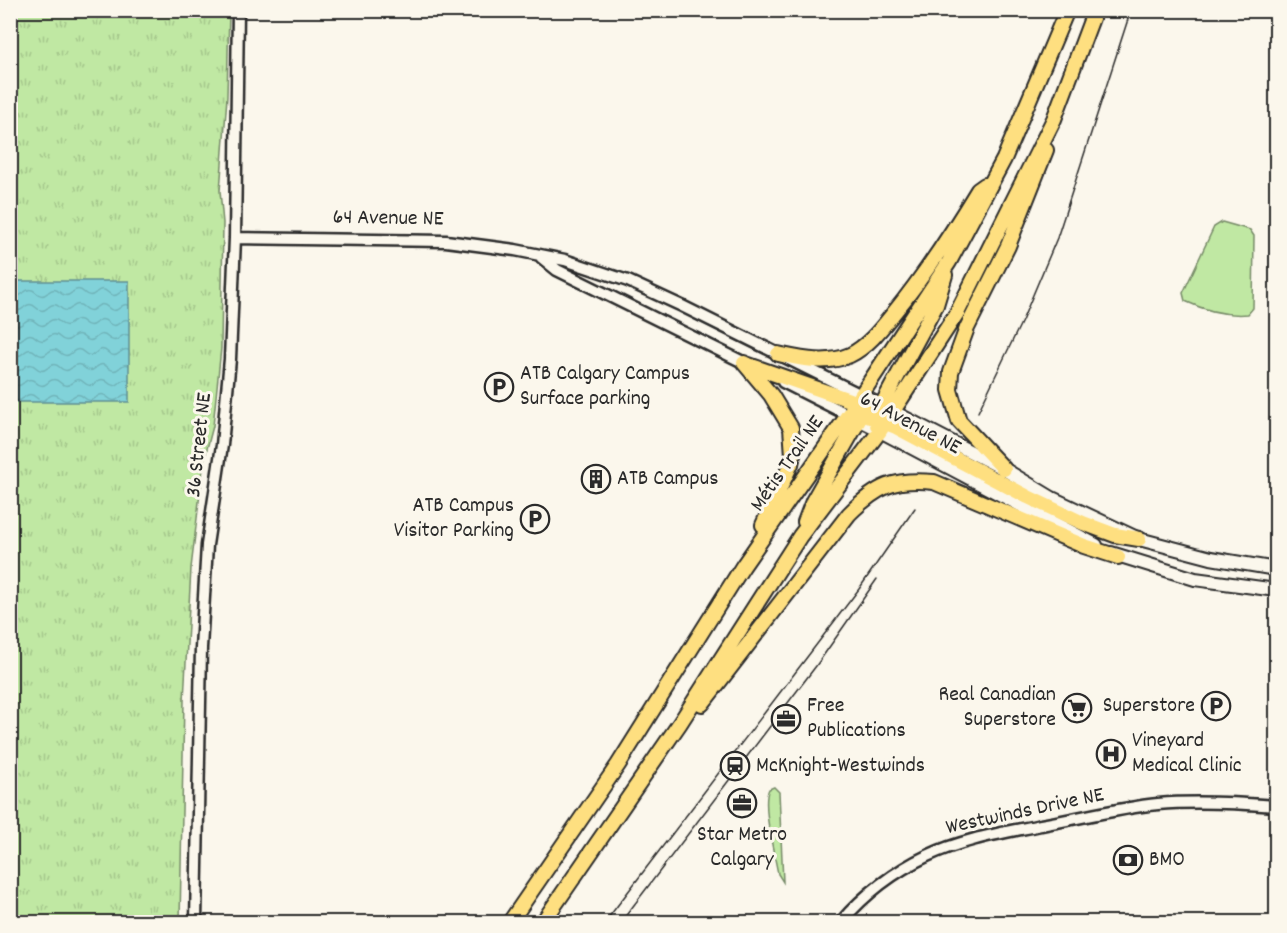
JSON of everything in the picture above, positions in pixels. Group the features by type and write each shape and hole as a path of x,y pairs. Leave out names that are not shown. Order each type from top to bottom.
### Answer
{"main road":[{"name":"Métis Trail NE","path":"510,922 618,765 743,566 858,408 949,262 979,209 1023,118 1067,10"},
{"path":"1004,470 959,422 950,390 951,372 967,328 1008,246 1043,161 1054,119 1095,10"},
{"path":"543,922 680,723 800,536 882,416 957,313 1054,119"},
{"path":"778,354 818,361 853,354 874,337 920,281 978,190 992,181"},
{"path":"882,416 936,305 949,262"},
{"path":"744,363 882,416 1028,497 1083,523 1115,535 1139,539"},
{"path":"743,566 787,476 793,455 791,428 771,395 744,363"},
{"path":"800,536 813,501 858,408"},
{"name":"64 Avenue NE","path":"882,416 1004,470 1052,498 1139,539 1211,558 1276,569"},
{"name":"64 Avenue NE","path":"882,416 1118,557 1195,579 1276,590"},
{"path":"680,723 702,705 849,514 866,496 887,486 913,480 934,482 1084,546 1118,557"}],"street":[{"name":"36 Street NE","path":"196,922 203,592 207,545 222,445 230,359 235,238 238,10"},
{"name":"64 Avenue NE","path":"235,238 446,241 565,260 628,281 682,306 778,354 858,408 882,416"},
{"name":"64 Avenue NE","path":"539,255 557,270 744,363"},
{"name":"Westwinds Drive NE","path":"841,922 876,888 895,875 925,856 960,843 1010,831 1157,804 1230,802 1276,806"}],"green space":[{"path":"10,11 229,11 227,97 220,191 223,223 221,348 213,426 204,460 191,568 184,700 180,922 11,922"},
{"path":"1222,222 1250,230 1254,236 1253,308 1248,314 1216,312 1185,301 1183,293 1214,227"},
{"path":"774,787 779,792 783,882 778,874 768,818 767,796 769,789"}],"water":[{"path":"11,281 129,281 129,402 11,402"}],"tram line":[{"path":"978,412 1022,321 1057,238 1131,10"},
{"path":"605,922 859,589 915,508"},
{"path":"621,922 816,666 877,579"}],"place":[{"name":"ATB Calgary Campus Surface parking","path":"499,387"},
{"name":"ATB Campus","path":"596,479"},
{"name":"ATB Campus Visitor Parking","path":"535,519"},
{"name":"Superstore","path":"1216,706"},
{"name":"Real Canadian Superstore","path":"1077,708"},
{"name":"Free Publications","path":"786,719"},
{"name":"Vineyard Medical Clinic","path":"1111,754"},
{"name":"McKnight-Westwinds","path":"735,766"},
{"name":"Star Metro Calgary","path":"742,803"},
{"name":"BMO","path":"1128,860"}]}
